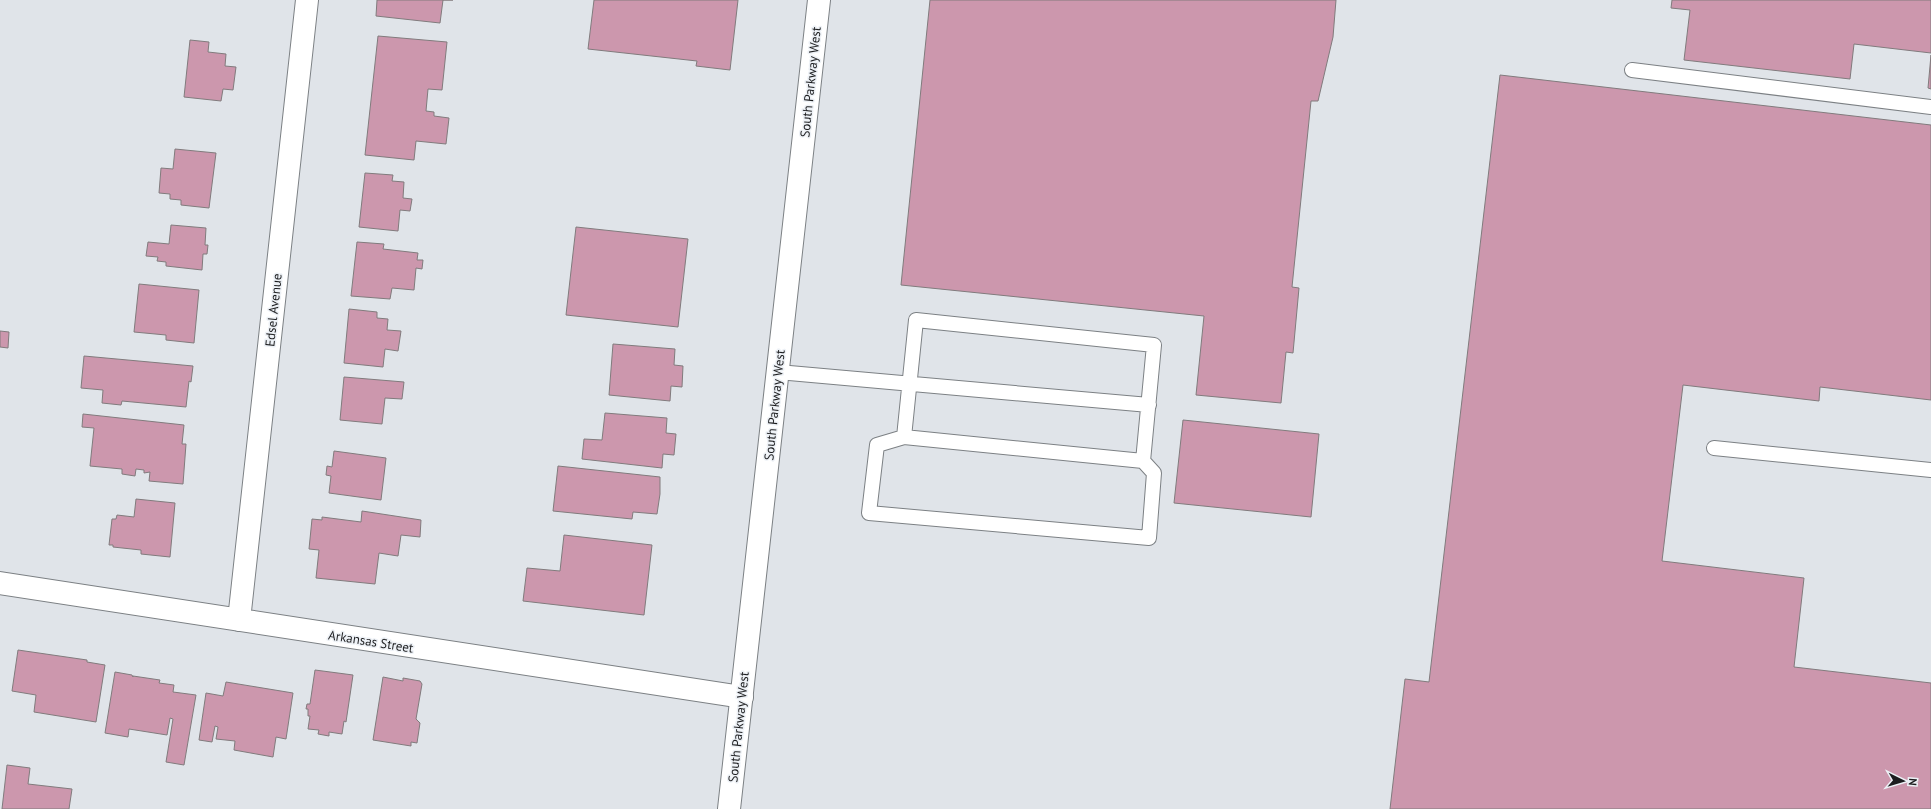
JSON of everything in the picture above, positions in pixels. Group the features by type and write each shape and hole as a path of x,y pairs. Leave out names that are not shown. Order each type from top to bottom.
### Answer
{"street":[{"name":"Edsel Avenue","path":"239,620 307,0"},
{"name":"South Parkway West","path":"729,809 819,0"},
{"name":"Arkansas Street","path":"0,583 742,697"}],"lane":[{"path":"1632,70 1931,107"},
{"path":"904,438 916,320 1154,345 1143,461"},
{"path":"778,372 1149,405"},
{"path":"904,438 1143,461 1154,473 1149,538 869,513 877,444 904,438"},
{"path":"1714,448 1931,470"}],"building":[{"path":"377,0 443,0 440,23 376,16"},
{"path":"594,0 738,0 730,70 696,66 697,61 588,49"},
{"path":"930,0 1336,0 1333,37 1318,101 1311,101 1292,287 1299,288 1293,353 1286,352 1281,403 1196,395 1204,316 901,285"},
{"path":"1672,0 1931,0 1931,53 1854,44 1850,79 1684,60 1690,10 1671,8"},
{"path":"378,36 447,42 442,90 428,89 426,111 434,112 434,116 449,118 446,144 416,141 414,160 365,155"},
{"path":"190,40 209,42 208,52 226,54 225,66 236,67 233,90 223,89 221,101 184,97"},
{"path":"1931,55 1931,89 1928,88"},
{"path":"1500,75 1931,125 1931,400 1820,387 1819,401 1683,385 1662,561 1804,578 1794,667 1931,683 1931,809 1390,809 1405,679 1429,682"},
{"path":"175,149 216,153 209,208 181,205 181,200 170,199 170,194 159,193 161,168 173,169"},
{"path":"365,173 393,175 392,181 404,182 403,198 412,199 410,211 400,210 398,231 359,227"},
{"path":"171,225 206,228 205,245 208,245 207,254 203,254 202,270 166,266 166,262 157,261 158,257 146,256 148,242 169,244"},
{"path":"576,227 688,239 678,327 566,315"},
{"path":"357,242 384,244 383,249 418,253 417,260 423,260 422,269 416,268 414,290 392,288 390,299 351,296"},
{"path":"139,284 199,290 194,343 166,340 166,335 134,332"},
{"path":"349,309 377,312 377,318 388,319 387,330 401,331 398,351 385,349 383,367 344,363"},
{"path":"0,331 9,332 8,348 0,347"},
{"path":"613,344 675,349 674,365 683,366 682,387 671,386 670,401 609,395"},
{"path":"84,356 193,366 191,382 189,381 186,407 122,401 121,405 102,403 103,390 81,388"},
{"path":"344,377 404,382 402,399 385,398 382,424 340,420"},
{"path":"605,413 667,418 666,433 676,434 674,455 663,454 662,468 582,459 584,439 602,440"},
{"path":"83,414 184,425 182,444 186,444 183,484 149,481 150,472 144,473 144,470 136,469 135,476 122,474 122,469 90,466 94,428 82,427"},
{"path":"1183,420 1319,434 1311,517 1174,503"},
{"path":"334,451 386,458 381,500 329,493 331,476 326,475 327,466 332,467"},
{"path":"558,466 660,477 660,494 657,514 633,512 632,519 553,511"},
{"path":"136,499 175,503 170,557 141,554 141,550 113,547 113,545 109,545 112,519 116,519 117,515 134,517"},
{"path":"362,511 421,520 420,537 401,535 398,556 379,553 375,584 316,578 319,550 309,549 312,519 322,520 322,517 361,522"},
{"path":"564,535 652,545 644,615 523,601 527,568 560,571"},
{"path":"18,650 87,660 87,662 105,665 96,722 34,712 36,695 12,691"},
{"path":"315,670 353,675 346,722 344,721 342,734 329,732 329,736 318,734 319,730 308,729 310,716 308,716 308,709 306,709 307,704 310,704"},
{"path":"115,672 132,675 133,677 160,680 159,683 174,685 173,692 196,695 184,765 166,762 173,719 170,718 167,735 129,729 128,737 105,733"},
{"path":"383,677 403,681 403,678 420,681 422,684 416,719 420,723 417,743 411,742 411,746 373,740"},
{"path":"226,682 293,693 286,739 276,737 273,757 234,750 235,741 216,739 218,727 215,726 212,742 199,740 206,693 223,696"},
{"path":"7,765 30,768 28,784 72,789 69,809 2,809"}]}
